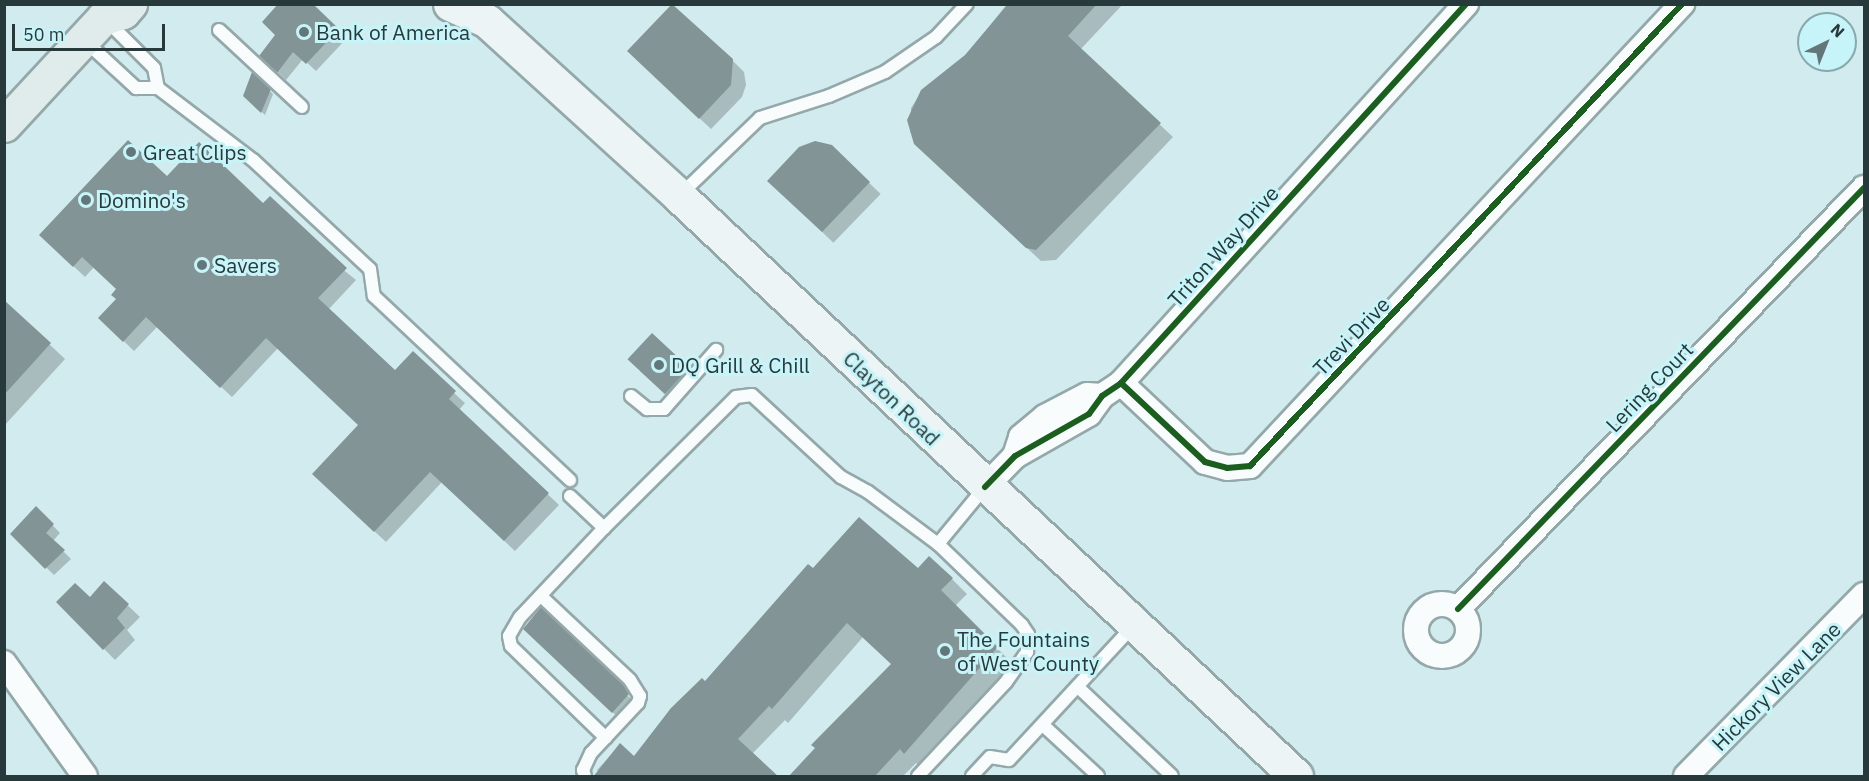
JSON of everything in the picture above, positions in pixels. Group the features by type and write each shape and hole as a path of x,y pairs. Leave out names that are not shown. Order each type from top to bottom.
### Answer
{"main road":[{"name":"Clayton Road","path":"450,4 483,13 1296,777"},
{"path":"4,125 104,16"}],"street":[{"name":"Triton Way Drive","path":"1112,389 1466,4"},
{"name":"Trevi Drive","path":"1112,389 1205,462 1227,468 1250,466 1682,4"},
{"name":"Lering Court","path":"1458,609 1864,188"},
{"path":"985,487 1015,456 1021,437 1046,417 1088,395 1112,389"},
{"name":"Hickory View Lane","path":"1686,777 1864,595"},
{"path":"4,663 85,777"}],"lane":[{"path":"680,196 760,118 885,72 936,37 967,4"},
{"path":"104,16 136,88 158,88"},
{"path":"104,16 154,68 158,88 212,133 239,148 370,269 374,296 570,480"},
{"path":"219,30 302,107"},
{"path":"630,396 647,409 664,409 716,350"},
{"path":"606,738 511,646 513,628 604,528 736,397 752,395 841,477 868,492 938,544 1022,625 1028,634 1027,652 1006,682 918,777"},
{"path":"938,544 985,487"},
{"path":"570,496 604,528"},
{"path":"541,596 630,680 640,696 638,703 591,753 583,770 585,777"},
{"path":"972,777 990,757 1010,760 1134,625"},
{"path":"1078,687 1172,777"},
{"path":"1043,725 1098,777"}],"building":[{"name":"Bank of America","path":"278,4 313,4 339,29 306,64 293,52 277,73 259,56 275,35 262,22"},
{"path":"672,4 733,59 731,85 699,119 627,51"},
{"path":"1008,4 1097,4 1068,36 1161,123 1036,250 1026,248 914,144 907,120 921,90 965,55"},
{"path":"252,72 271,89 261,113 243,96"},
{"path":"128,140 167,176 199,142 263,203 270,196 347,268 318,298 395,370 413,351 456,391 449,399 549,493 504,541 430,472 374,532 312,474 358,425 266,338 220,388 146,317 123,342 98,318 116,299 111,295 116,289 82,257 73,267 39,235"},
{"path":"815,141 832,145 870,182 822,232 767,181 799,147"},
{"path":"4,300 51,343 4,395"},
{"name":"DQ Grill & Chill","path":"652,333 689,368 665,394 627,359"},
{"path":"36,506 54,524 46,533 65,550 45,569 10,534"},
{"name":"The Fountains of West County","path":"859,517 918,568 929,556 953,578 941,590 998,647 904,754 900,749 874,777 788,777 815,748 811,745 891,664 847,623 772,709 769,706 738,739 779,777 593,777 620,743 634,756 671,708 702,678 705,681 808,564 813,568"},
{"path":"104,581 129,604 117,618 125,628 103,650 56,602 75,583 90,597"},
{"path":"541,607 624,685 629,694 612,713 523,629"}],"cycle path":[{"path":"985,487 1015,456 1089,414 1102,396 1121,383 1466,4"},
{"path":"1121,383 1205,462 1227,468 1250,466 1682,4"},
{"path":"1458,609 1864,188"}],"place":[{"name":"Bank of America","path":"304,32"},
{"name":"Great Clips","path":"131,152"},
{"name":"Domino's","path":"86,200"},
{"name":"Savers","path":"202,265"},
{"name":"DQ Grill & Chill","path":"659,365"},
{"name":"The Fountains of West County","path":"945,651"}]}
